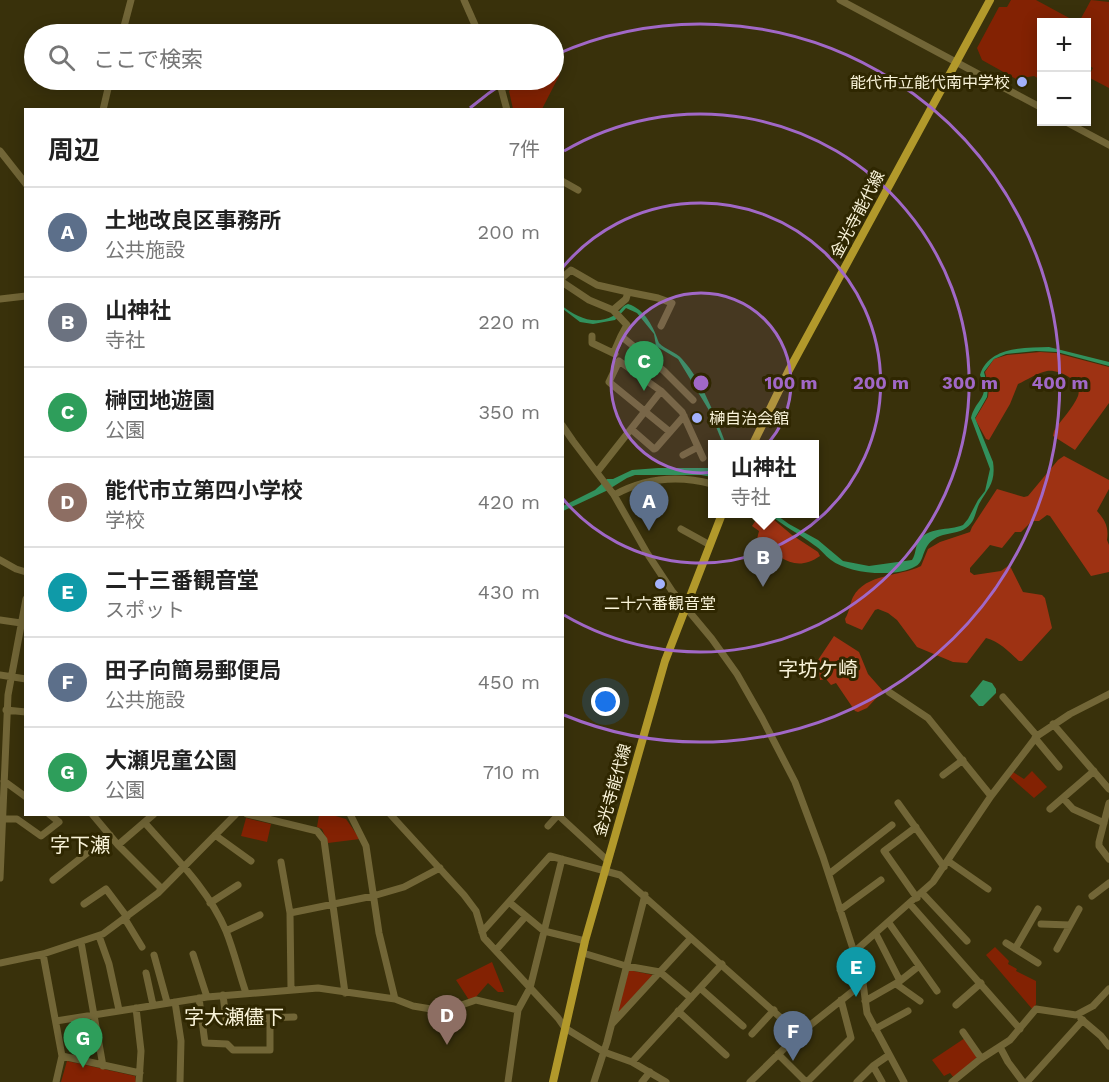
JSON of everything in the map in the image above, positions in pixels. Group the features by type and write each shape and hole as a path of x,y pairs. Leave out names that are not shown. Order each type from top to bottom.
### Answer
{"main road":[{"name":"金光寺能代線","path":"755,440 789,370 958,63 990,0"},
{"name":"金光寺能代線","path":"553,1082 585,941 665,661 720,518"}],"street":[{"path":"125,24 131,0"},
{"path":"464,0 475,24"},
{"path":"840,0 1037,106"},
{"path":"103,108 108,90"},
{"path":"502,90 506,108"},
{"path":"1073,126 1109,145"},
{"path":"0,151 24,181"},
{"path":"564,182 578,190"},
{"path":"564,278 571,270 597,285 672,303 662,326"},
{"path":"564,281 589,300 616,314 627,325 614,352"},
{"path":"616,314 628,292"},
{"path":"0,298 24,296"},
{"path":"592,336 592,343 614,352 619,361 661,391 684,416 703,458"},
{"path":"621,336 664,371 693,400"},
{"path":"619,361 609,382 670,432"},
{"path":"597,472 661,391"},
{"path":"631,429 654,449 684,416"},
{"path":"564,428 614,495 672,591 686,605 737,674 762,718 795,782 829,874 854,952 867,1013 904,1082"},
{"path":"683,455 698,447"},
{"path":"614,495 629,486 651,480 686,480 708,483"},
{"path":"681,529 710,545"},
{"path":"0,560 24,571"},
{"path":"0,878 6,710 24,609"},
{"path":"0,620 21,623"},
{"path":"0,675 24,679"},
{"path":"889,692 928,718 991,796"},
{"path":"854,952 920,896 946,864 991,796 1036,737 1053,724 1109,694"},
{"path":"1003,697 1059,767"},
{"path":"6,710 24,712"},
{"path":"1053,724 1109,789"},
{"path":"943,775 963,760"},
{"path":"1050,809 1094,771"},
{"path":"2,783 24,796"},
{"path":"1063,798 1073,809 1104,823"},
{"path":"898,803 946,864 988,889"},
{"path":"1109,803 1099,846 1109,859"},
{"path":"2,819 17,819 41,836 59,822 52,816"},
{"path":"94,816 118,845 162,889"},
{"path":"118,845 152,816"},
{"path":"0,963 43,954 99,936 162,889 234,816"},
{"path":"255,816 317,831 324,840 345,993"},
{"path":"351,816 366,846 379,933 395,999"},
{"path":"392,816 464,894 476,911 484,938 565,1028 604,1052 632,1062 666,1082"},
{"path":"548,826 556,816"},
{"path":"558,816 608,861"},
{"path":"145,824 184,868 210,903 226,931 246,993"},
{"path":"829,874 892,825"},
{"path":"916,827 884,851 920,896 967,941"},
{"path":"53,880 110,835"},
{"path":"215,835 251,861"},
{"path":"482,932 550,856 620,875 799,1034"},
{"path":"508,1082 518,1010 530,988 562,859"},
{"path":"281,862 290,913 291,989"},
{"path":"290,913 373,896 404,886 440,868"},
{"path":"840,910 881,880"},
{"path":"1092,896 1109,883"},
{"path":"210,903 238,885"},
{"path":"84,904 106,889 142,946"},
{"path":"594,1082 645,895"},
{"path":"509,902 544,931 585,941"},
{"path":"910,904 1020,1029"},
{"path":"1015,949 1038,909"},
{"path":"1057,949 1079,909"},
{"path":"226,931 260,915"},
{"path":"496,950 526,916"},
{"path":"889,923 937,991"},
{"path":"1041,924 1070,925"},
{"path":"876,934 898,982 920,1001"},
{"path":"99,936 109,964 119,1010"},
{"path":"610,1026 691,938"},
{"path":"81,942 103,1066"},
{"path":"1006,943 1038,963"},
{"path":"583,953 626,966 660,972 690,998"},
{"path":"43,954 62,1056 56,1082"},
{"path":"193,954 203,998 205,1043 227,1044 233,1050 270,1050 270,1019"},
{"path":"154,955 171,1002 181,1041 180,1082"},
{"path":"632,1062 722,964"},
{"path":"865,1001 898,982 919,966"},
{"path":"146,973 153,1005"},
{"path":"750,1082 799,1034 862,983"},
{"path":"956,1005 981,983"},
{"path":"56,1021 222,995 318,988 395,999 413,1006 431,1008 450,1009 476,1000 518,1010"},
{"path":"700,988 742,1026"},
{"path":"1000,1047 1008,1062 1025,1082 1079,1018 1109,989"},
{"path":"222,995 226,1019 294,1017"},
{"path":"778,1054 806,1082 851,1038 841,1000"},
{"path":"136,1008 141,1051 139,1082"},
{"path":"952,1082 981,1058 1000,1047 1020,1029 1036,1009 1079,1018 1101,1035 1109,1046"},
{"path":"752,1034 774,1010"},
{"path":"678,1011 726,1055"},
{"path":"875,1029 908,1011"},
{"path":"963,1032 981,1058"},
{"path":"857,1082 873,1066 889,1055"},
{"path":"62,1056 140,1073"},
{"path":"873,1066 882,1082"},
{"path":"642,1082 650,1072"}],"shaded area":[{"path":"1011,0 1036,0 1069,18 1037,18 1037,78 1034,76 1016,79 982,60 977,48 999,7 1007,7"},
{"path":"1091,0 1109,2 1109,88 1091,79 1093,68 1091,67 1091,18 1081,18"},
{"path":"552,90 543,108 513,108 509,91"},
{"path":"628,304 639,310 651,325 659,343 680,357 689,368 708,400 724,440 721,440 710,412 678,359 656,346 654,334 637,313 626,308 615,320 593,324 580,322 564,310 564,307 586,319 599,320 615,315"},
{"path":"1049,347 1109,362 1109,366 1057,352 1036,351 1006,354 994,359 984,372 988,388 987,397 975,418 993,462 992,480 969,526 934,539 926,548 919,564 907,570 885,573 849,569 831,560 774,518 781,518 818,540 843,561 869,566 912,560 922,537 933,531 963,525 985,491 990,469 971,418 983,394 980,375 991,359 999,354 1009,350"},
{"path":"1056,353 1109,367 1109,403 1075,450 1053,436 1054,431 1076,400 1079,391 1074,381 1058,372 1043,372 1018,384 1010,404 989,440 986,439 975,419 988,397 989,388 985,372 994,359 1007,355"},
{"path":"1064,456 1109,480 1109,489 1097,511 1107,527 1109,572 1091,576 1050,516 1047,515 1039,521 1032,521 1021,532 1015,532 1002,548 990,545 970,568 970,572 974,575 1001,571 1008,566 1023,592 1042,595 1045,598 1052,628 1022,661 1019,661 1000,644 986,638 967,663 953,662 917,647 897,620 878,609 862,630 846,623 845,619 853,597 859,589 874,580 921,566 928,549 940,542 970,532 997,489 1024,497 1028,496"},
{"path":"708,468 708,476 635,475 564,511 564,506 595,490 607,479 613,479 632,470"},
{"path":"757,518 772,518 818,552 820,556 802,563 787,561 757,539 759,531 752,526"},
{"path":"834,636 859,652 868,674 883,691 867,708 858,712 836,683 831,685 826,679 820,680 818,660"},
{"path":"983,680 992,683 996,693 983,706 979,706 970,696"},
{"path":"1032,771 1047,787 1034,798 1009,776 1013,772 1024,779"},
{"path":"319,816 336,816 346,819 360,839 328,843 322,829 317,827"},
{"path":"246,818 271,824 267,842 241,836"},
{"path":"995,947 1009,961 1008,964 1017,969 1016,971 1036,981 1036,1004 1033,1010 986,955"},
{"path":"492,962 504,992 498,992 488,983 475,998 469,1000 456,980"},
{"path":"629,970 653,975 619,1012 618,1009"},
{"path":"965,1038 977,1057 954,1078 950,1073 944,1076 932,1060"},
{"path":"67,1061 135,1076 136,1082 61,1082"}],"place":[{"name":"能代市立能代南中学校","path":"1022,82"},
{"name":"榊団地遊園","path":"644,391"},
{"name":"榊自治会館","path":"697,418"},
{"name":"土地改良区事務所","path":"649,531"},
{"name":"二十六番観音堂","path":"660,584"},
{"name":"山神社","path":"763,587"},
{"name":"二十三番観音堂","path":"856,997"},
{"name":"能代市立第四小学校","path":"447,1045"},
{"name":"田子向簡易郵便局","path":"793,1061"},
{"name":"大瀬児童公園","path":"83,1068"}],"district":[{"name":"字坊ケ崎","path":"818,669"},
{"name":"字下瀬","path":"80,845"},
{"name":"字大瀬儘下","path":"234,1017"}]}
